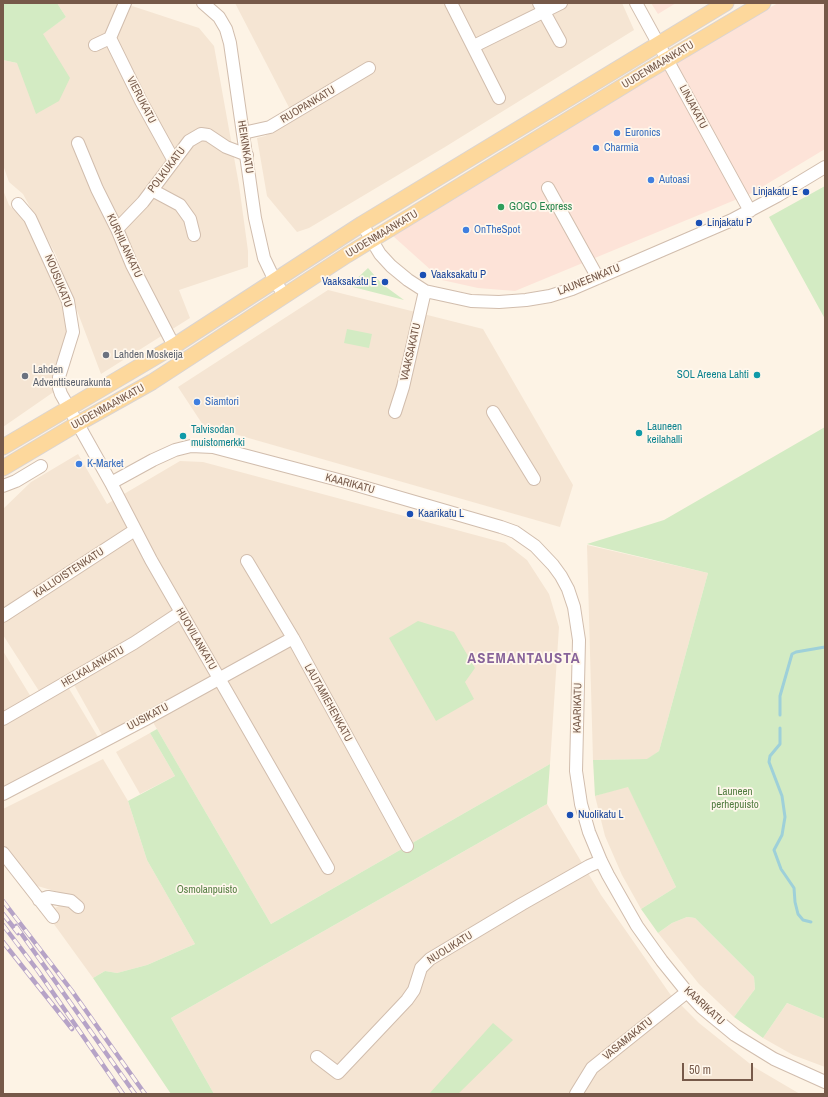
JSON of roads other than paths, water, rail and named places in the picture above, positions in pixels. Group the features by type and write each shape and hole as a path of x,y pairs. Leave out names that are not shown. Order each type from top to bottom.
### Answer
{"main road":[{"name":"UUDENMAANKATU","path":"3,448 174,346 362,224 726,3"},
{"name":"UUDENMAANKATU","path":"3,468 152,382 284,295 371,241 668,59 763,3"}],"street":[{"path":"95,45 110,38 125,3"},
{"name":"HEIKINKATU","path":"203,3 219,17 226,28 230,43 255,218 264,258 275,281 284,295"},
{"path":"451,3 499,98"},
{"path":"474,46 542,8 561,3"},
{"name":"LINJAKATU","path":"636,3 750,211"},
{"path":"542,8 560,41"},
{"name":"VIERUKATU","path":"110,38 174,161"},
{"name":"RUOPANKATU","path":"243,133 270,127 369,68"},
{"name":"POLKUKATU","path":"117,230 143,202 189,141 200,134 208,135 226,147 247,155"},
{"name":"KURHILANKATU","path":"78,143 97,189 132,265 174,346"},
{"name":"LAUNEENKATU","path":"362,224 371,241 391,266 408,280 425,291 471,301 499,302 519,300 550,296 598,278 732,220 825,168"},
{"path":"548,188 598,278"},
{"path":"152,190 180,205 190,219 194,235"},
{"name":"NOUSUKATU","path":"18,204 30,218 68,301 73,332 59,377 59,388 68,408"},
{"name":"VAAKSAKATU","path":"395,412 403,387 425,291"},
{"name":"HUOVILANKATU","path":"68,408 111,483 135,530 181,612 328,868"},
{"path":"493,412 534,479"},
{"name":"KAARIKATU","path":"111,483 141,462 191,446 213,447 346,482 501,527 525,538 535,546 561,576 568,589 574,607 579,640 576,771 581,804 589,832 601,861 637,926 662,961 687,992 701,1006 735,1034 774,1059 825,1082"},
{"path":"4,483 16,480 40,466"},
{"name":"KALLIOISTENKATU","path":"3,616 135,530"},
{"name":"LAUTAMIEHENKATU","path":"247,561 292,638 407,846"},
{"name":"HELKALANKATU","path":"3,719 134,643 181,612"},
{"name":"UUSIKATU","path":"3,794 219,679 292,638"},
{"path":"3,853 53,917"},
{"name":"NUOLIKATU","path":"317,1057 338,1073 407,1000 414,990 421,968 430,958 522,904 589,866 601,861"},
{"path":"39,900 48,897 71,901 78,907"},
{"name":"VASAMAKATU","path":"576,1094 592,1068 687,992"}],"waterway":[{"path":"780,715 780,696 792,654 825,647"},
{"path":"780,728 780,744 770,756 769,762 782,796 785,817 782,835 774,850 781,869 794,888 798,914 803,920 811,922"}],"railway":[{"path":"3,901 72,991 145,1094"},
{"path":"3,914 18,933"},
{"path":"3,925 38,971 123,1094"},
{"path":"16,926 135,1094"},
{"path":"3,942 72,1029"}],"place":[{"name":"Euronics","path":"617,133"},
{"name":"Charmia","path":"596,148"},
{"name":"Autoasi","path":"651,180"},
{"name":"Linjakatu E","path":"806,192"},
{"name":"GOGO Express","path":"501,207"},
{"name":"Linjakatu P","path":"699,223"},
{"name":"OnTheSpot","path":"466,230"},
{"name":"Vaaksakatu P","path":"423,275"},
{"name":"Vaaksakatu E","path":"385,282"},
{"name":"Lahden Moskeija","path":"106,355"},
{"name":"SOL Areena Lahti","path":"757,375"},
{"name":"Lahden Adventtiseurakunta","path":"25,376"},
{"name":"Siamtori","path":"197,402"},
{"name":"Launeen keilahalli","path":"639,433"},
{"name":"Talvisodan muistomerkki","path":"183,436"},
{"name":"K-Market","path":"79,464"},
{"name":"Kaarikatu L","path":"410,514"},
{"name":"Nuolikatu L","path":"570,815"}],"district":[{"name":"ASEMANTAUSTA","path":"524,659"}],"park label":[{"name":"Launeen perhepuisto","path":"735,798"},
{"name":"Osmolanpuisto","path":"207,890"}]}
